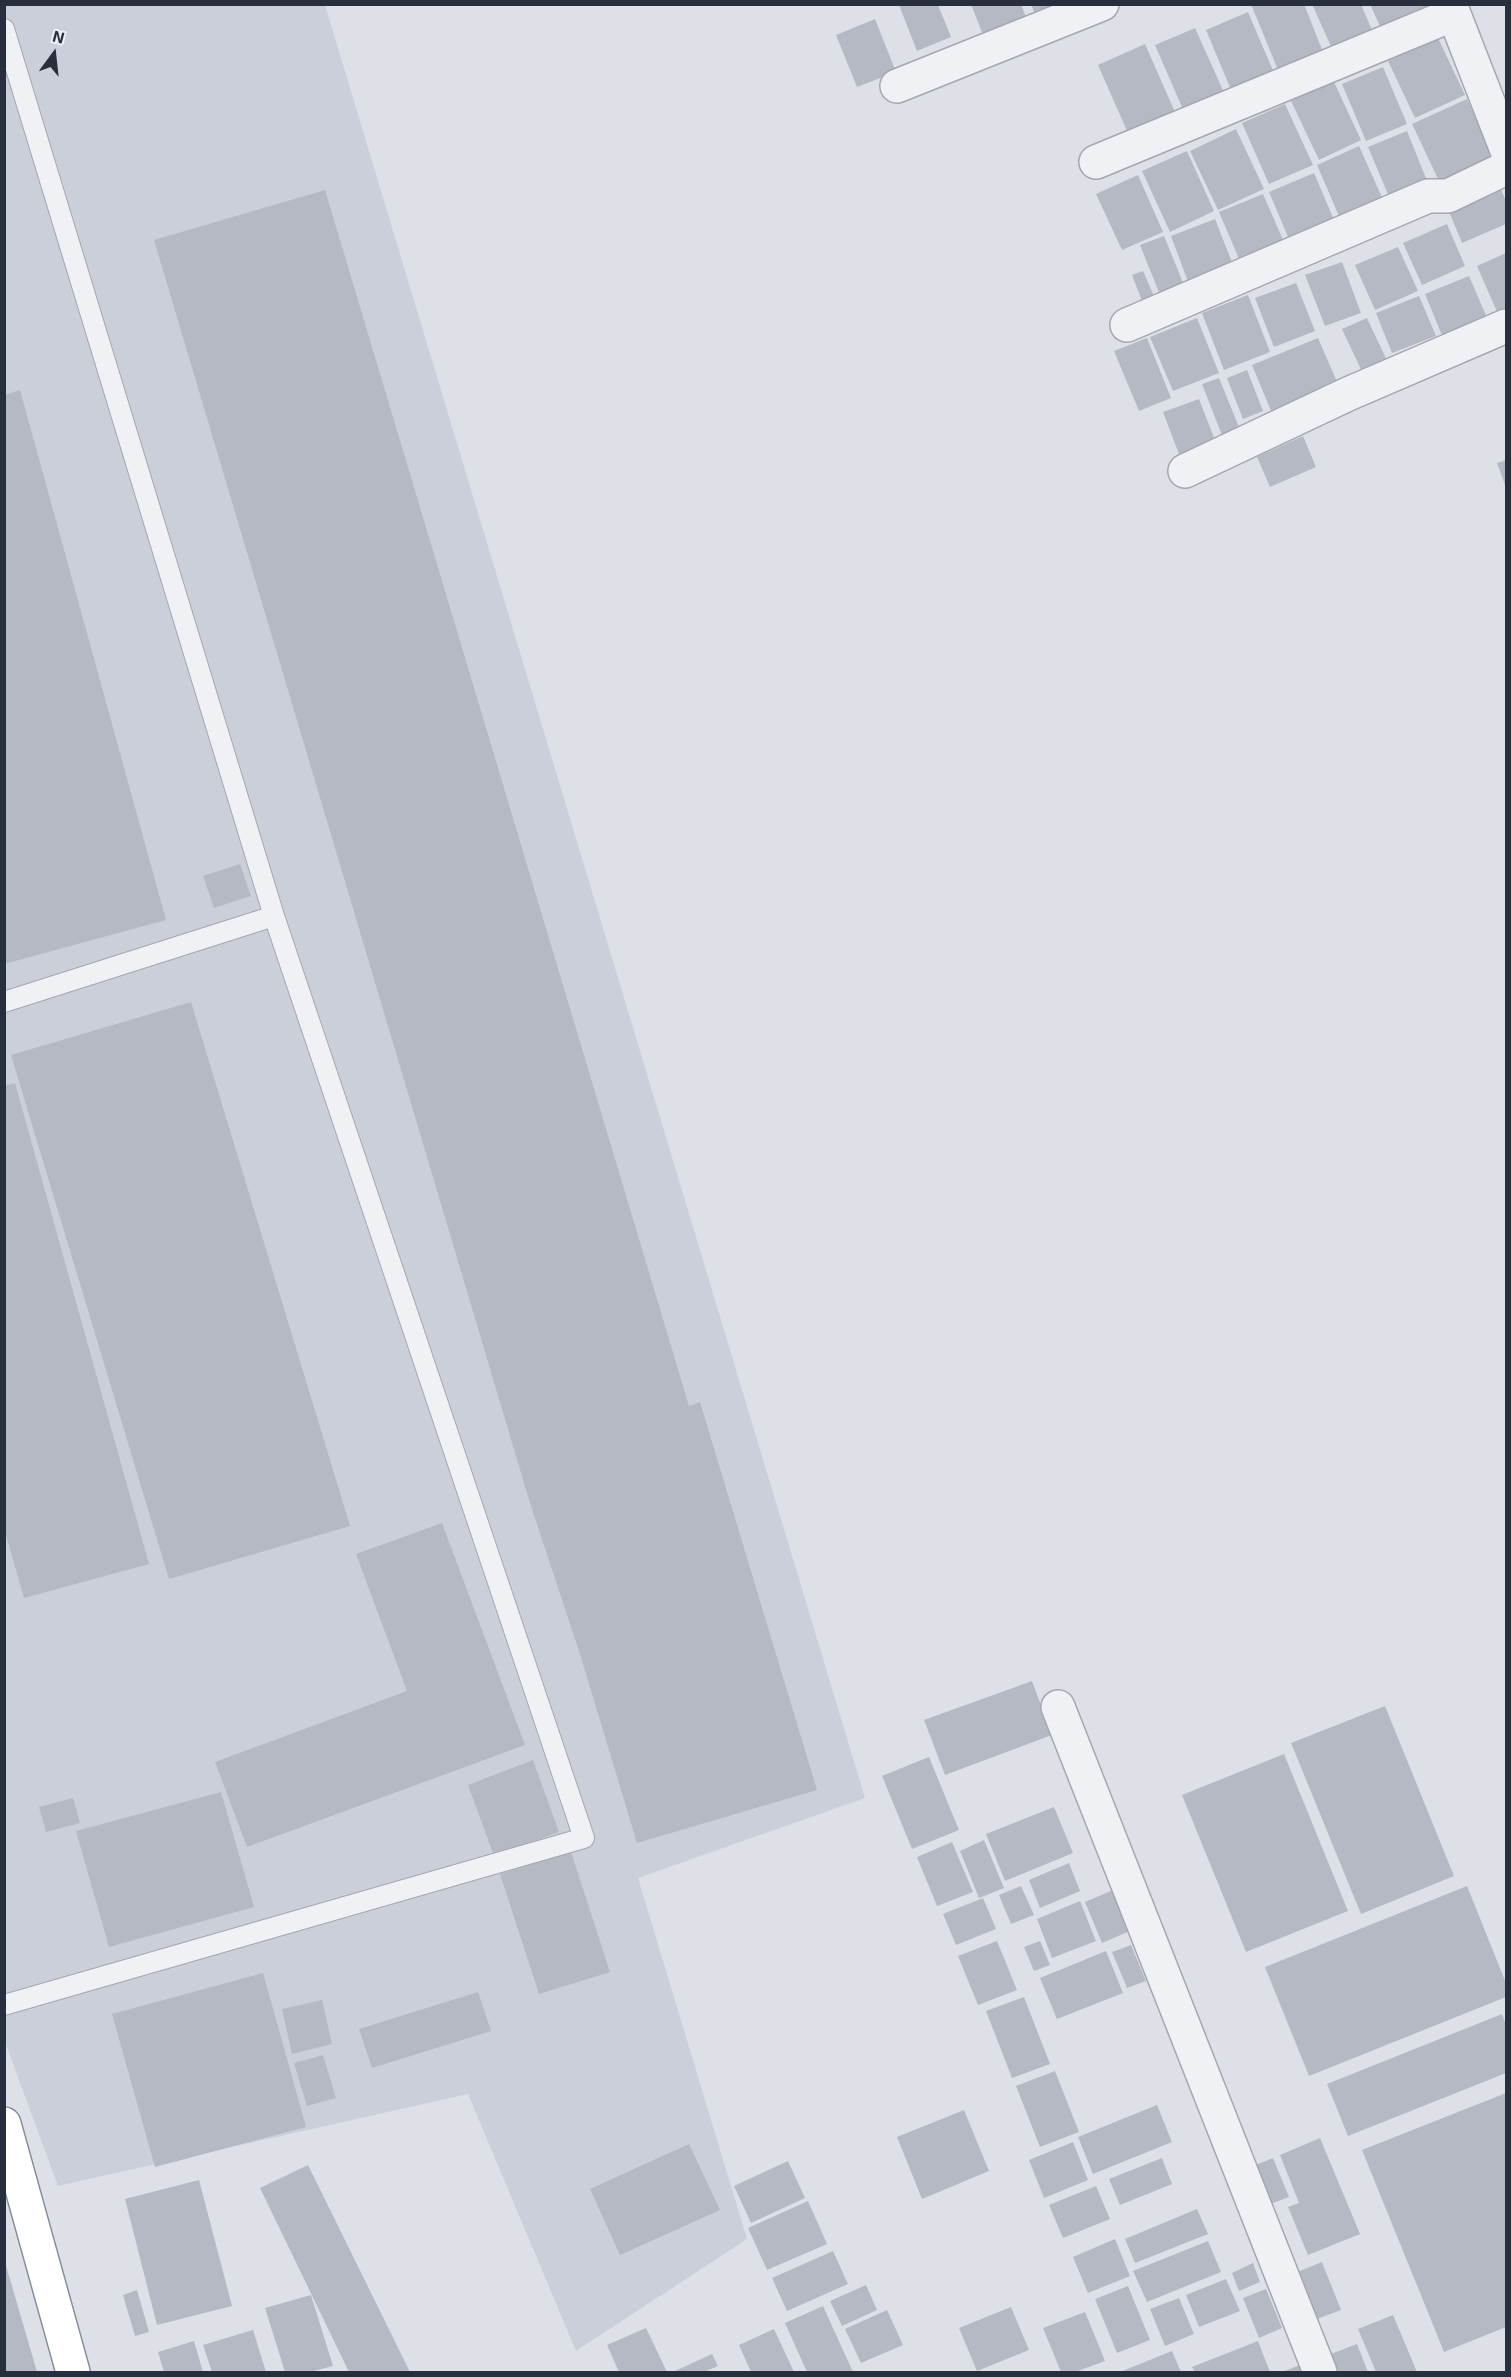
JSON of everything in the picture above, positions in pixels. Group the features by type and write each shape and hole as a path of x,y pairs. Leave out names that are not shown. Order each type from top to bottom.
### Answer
{"highway":[{"path":"4,2124 73,2373"}],"street":[{"path":"897,86 1102,4"},
{"path":"1096,162 1452,9 1500,114 1506,148"},
{"path":"1127,325 1428,196 1448,196 1506,168"},
{"path":"1185,471 1348,394 1506,326"},
{"path":"1058,1707 1320,2373"}],"lane":[{"path":"4,29 274,916 584,1838 4,2005"},
{"path":"4,1002 274,916"}],"shaded area":[{"path":"5,5 325,5 865,1798 638,1878 747,2239 576,2351 468,2094 58,2186 5,2042"}],"building":[{"path":"971,4 1021,4 1028,23 985,40"},
{"path":"1031,4 1060,4 1037,19"},
{"path":"1251,4 1304,4 1325,57 1280,75"},
{"path":"1312,4 1361,4 1374,35 1334,53"},
{"path":"1370,4 1428,4 1432,12 1383,33"},
{"path":"899,5 938,5 951,37 917,51"},
{"path":"1248,12 1277,80 1234,97 1206,30"},
{"path":"875,19 896,72 857,87 836,35"},
{"path":"1195,28 1226,97 1185,114 1155,45"},
{"path":"1438,38 1465,95 1415,118 1388,61"},
{"path":"1145,44 1178,119 1131,140 1098,65"},
{"path":"1383,67 1407,124 1366,141 1342,84"},
{"path":"1334,82 1361,140 1319,160 1291,101"},
{"path":"1467,99 1494,158 1440,183 1412,124"},
{"path":"1285,104 1313,165 1269,184 1242,123"},
{"path":"1236,129 1264,189 1218,210 1190,151"},
{"path":"1407,131 1428,183 1390,199 1368,147"},
{"path":"1359,146 1385,204 1342,223 1317,165"},
{"path":"1187,151 1214,211 1170,232 1142,171"},
{"path":"1314,173 1337,227 1292,246 1269,192"},
{"path":"1138,175 1163,232 1122,250 1096,194"},
{"path":"1500,187 1506,201 1506,224 1462,243 1448,209"},
{"path":"325,190 689,1406 700,1402 817,1790 637,1843 580,1654 530,1503 154,240"},
{"path":"1263,194 1287,249 1243,268 1219,212"},
{"path":"1215,219 1235,270 1190,287 1171,236"},
{"path":"1447,224 1465,266 1422,285 1403,243"},
{"path":"1164,236 1186,290 1162,300 1140,245"},
{"path":"1398,247 1418,291 1375,310 1355,265"},
{"path":"1506,253 1506,319 1501,321 1477,266"},
{"path":"1342,262 1361,313 1325,326 1305,275"},
{"path":"1143,271 1154,296 1142,301 1132,275"},
{"path":"1469,276 1491,327 1446,345 1425,294"},
{"path":"1296,283 1315,331 1274,347 1255,298"},
{"path":"1248,295 1270,352 1224,370 1202,313"},
{"path":"1419,296 1436,336 1392,353 1376,313"},
{"path":"1197,318 1219,373 1173,391 1150,337"},
{"path":"1367,318 1389,365 1364,376 1342,329"},
{"path":"1147,338 1171,398 1139,411 1114,351"},
{"path":"1318,338 1341,391 1274,418 1252,365"},
{"path":"1247,370 1263,411 1243,419 1227,378"},
{"path":"1219,378 1243,437 1225,443 1202,384"},
{"path":"20,390 166,920 4,964 4,395"},
{"path":"1199,399 1218,448 1182,462 1163,412"},
{"path":"1303,436 1316,467 1270,487 1257,457"},
{"path":"1506,460 1506,488 1497,463"},
{"path":"240,864 251,896 214,908 203,876"},
{"path":"191,1002 350,1526 169,1579 11,1055"},
{"path":"15,1083 149,1564 24,1598 4,1528 4,1086"},
{"path":"442,1523 525,1745 247,1847 215,1762 407,1691 356,1554"},
{"path":"1032,1681 1052,1735 945,1775 924,1720"},
{"path":"1385,1706 1454,1876 1361,1914 1291,1743"},
{"path":"1284,1754 1348,1911 1246,1952 1182,1795"},
{"path":"929,1757 959,1830 912,1849 882,1776"},
{"path":"533,1760 559,1832 494,1856 468,1785"},
{"path":"221,1792 254,1907 109,1947 76,1831"},
{"path":"73,1798 80,1823 46,1832 39,1807"},
{"path":"1054,1807 1073,1853 1005,1881 986,1834"},
{"path":"984,1840 1004,1888 979,1898 960,1851"},
{"path":"952,1842 973,1892 937,1906 917,1857"},
{"path":"571,1852 610,1972 539,1994 500,1874"},
{"path":"1069,1863 1080,1891 1040,1908 1029,1880"},
{"path":"1021,1886 1034,1915 1011,1924 999,1895"},
{"path":"1467,1886 1506,1983 1506,1997 1309,2076 1265,1967"},
{"path":"1113,1890 1130,1931 1102,1943 1085,1902"},
{"path":"983,1898 996,1929 956,1945 943,1914"},
{"path":"1080,1901 1096,1941 1052,1958 1037,1919"},
{"path":"997,1941 1017,1990 978,2005 958,1956"},
{"path":"1040,1941 1050,1965 1034,1971 1024,1947"},
{"path":"1131,1945 1146,1981 1127,1988 1112,1952"},
{"path":"1106,1951 1123,1993 1057,2019 1040,1978"},
{"path":"263,1973 306,2127 155,2167 112,2014"},
{"path":"478,1992 491,2031 372,2068 359,2029"},
{"path":"1024,1997 1050,2064 1012,2078 986,2011"},
{"path":"322,2000 332,2044 292,2054 282,2009"},
{"path":"1502,2014 1506,2025 1506,2073 1348,2136 1327,2084"},
{"path":"323,2055 336,2098 307,2106 294,2063"},
{"path":"1055,2071 1079,2132 1040,2147 1016,2086"},
{"path":"1506,2093 1506,2327 1444,2352 1362,2150"},
{"path":"1157,2105 1172,2142 1093,2174 1078,2137"},
{"path":"964,2110 989,2171 922,2199 897,2137"},
{"path":"1320,2138 1360,2234 1308,2255 1288,2207 1299,2203 1280,2155"},
{"path":"1073,2142 1088,2180 1044,2198 1029,2160"},
{"path":"689,2144 720,2210 620,2255 590,2189"},
{"path":"1162,2158 1172,2184 1120,2205 1109,2179"},
{"path":"1273,2158 1289,2197 1257,2209 1241,2171"},
{"path":"788,2161 805,2198 751,2223 734,2186"},
{"path":"308,2165 410,2372 349,2372 260,2188"},
{"path":"199,2180 232,2306 157,2325 125,2199"},
{"path":"1096,2186 1110,2219 1063,2238 1049,2205"},
{"path":"808,2201 827,2244 767,2270 748,2228"},
{"path":"1197,2209 1208,2234 1135,2263 1125,2239"},
{"path":"1115,2239 1130,2276 1088,2293 1073,2257"},
{"path":"1208,2241 1221,2272 1147,2302 1133,2271"},
{"path":"833,2251 848,2284 787,2311 772,2278"},
{"path":"5,2262 37,2372 4,2372"},
{"path":"1322,2262 1341,2310 1304,2324 1285,2277"},
{"path":"1253,2263 1260,2282 1239,2291 1232,2273"},
{"path":"1226,2279 1240,2311 1199,2327 1186,2295"},
{"path":"866,2285 877,2310 842,2326 830,2301"},
{"path":"1128,2286 1150,2340 1117,2353 1095,2299"},
{"path":"1266,2289 1282,2328 1259,2338 1243,2298"},
{"path":"137,2290 149,2332 135,2336 123,2295"},
{"path":"311,2295 333,2366 310,2372 285,2372 265,2308"},
{"path":"1179,2298 1194,2334 1165,2346 1150,2309"},
{"path":"823,2306 853,2372 807,2372 785,2323"},
{"path":"1011,2307 1029,2350 977,2371 959,2328"},
{"path":"887,2310 903,2345 861,2363 845,2329"},
{"path":"1085,2312 1105,2361 1075,2372 1061,2372 1043,2328"},
{"path":"1393,2315 1417,2372 1376,2372 1358,2329"},
{"path":"646,2328 667,2372 619,2372 607,2345"},
{"path":"774,2329 794,2372 751,2372 739,2345"},
{"path":"253,2330 266,2372 212,2372 203,2345"},
{"path":"194,2341 203,2372 164,2372 158,2352"},
{"path":"1258,2341 1270,2372 1195,2372 1192,2367"},
{"path":"1357,2344 1368,2372 1330,2372 1323,2357"},
{"path":"1172,2351 1181,2372 1120,2372"},
{"path":"712,2354 718,2366 704,2372 675,2371"},
{"path":"1300,2365 1303,2372 1282,2372"}]}
